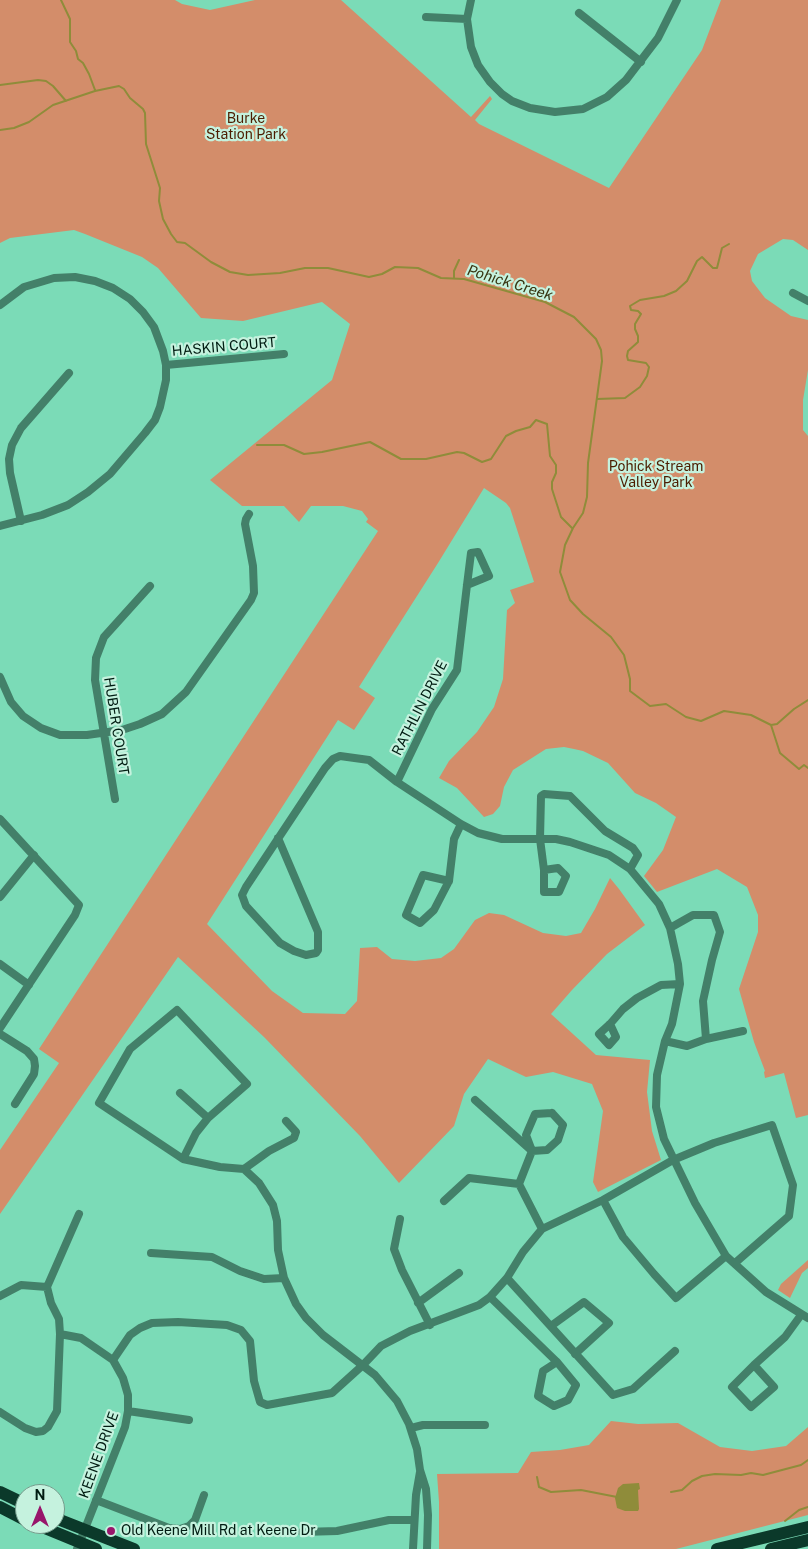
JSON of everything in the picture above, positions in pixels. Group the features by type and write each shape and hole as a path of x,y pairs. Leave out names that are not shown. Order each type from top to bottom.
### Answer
{"main road":[{"path":"0,1492 15,1499"},
{"path":"0,1507 15,1515"},
{"path":"65,1522 134,1549"},
{"path":"717,1549 808,1527"},
{"path":"54,1534 78,1546 96,1549"},
{"path":"771,1549 808,1540"}],"street":[{"path":"471,0 467,19 471,47 478,65 486,77 502,94 512,100 530,108 555,112 583,109 607,97 626,80 658,38 677,0"},
{"path":"579,13 641,62"},
{"path":"426,17 467,19"},
{"path":"0,306 18,292 38,282 64,277 95,280 113,288 130,299 143,312 158,336 166,365 164,394 155,420 110,474 68,505 42,515 0,526"},
{"path":"793,293 808,301"},
{"name":"HASKIN COURT","path":"166,365 284,354"},
{"path":"21,521 10,473 9,459 12,445 21,428 69,373"},
{"path":"0,677 5,692 16,709 30,721 50,732 70,736 104,733 140,724 162,714 186,692 248,604 254,592 253,566 245,524 249,514"},
{"name":"RATHLIN DRIVE","path":"397,782 432,709 457,670 467,585"},
{"name":"HUBER COURT","path":"115,799 95,671 96,658 99,645 113,626 150,586"},
{"path":"278,838 316,926 319,938 318,950 311,955 285,947 243,902 243,892 278,838 333,759 340,756 369,760 397,782 478,833 502,839 556,839 585,846 609,855 630,869 659,904 670,928 680,984 672,1024 665,1041 657,1075 656,1107 660,1126 673,1160 726,1256 766,1292 805,1317 754,1365 732,1387 751,1407 774,1387 754,1365"},
{"path":"544,870 540,839 542,795 564,794 570,796 605,831 637,852 637,857 630,869"},
{"path":"0,819 79,905 75,915 0,1028"},
{"path":"449,881 423,875 406,915 420,923 434,910 449,881 454,839 461,824"},
{"path":"0,897 34,854"},
{"path":"670,928 693,915 714,915 720,932 703,1001 706,1039"},
{"path":"0,964 29,985"},
{"path":"610,1024 623,1009 645,993 661,985 680,984"},
{"path":"183,1160 196,1133 208,1118 247,1084 177,1010 130,1049 99,1103 183,1160 220,1167 244,1169 294,1138 296,1132 286,1120"},
{"path":"665,1041 688,1046 706,1039 743,1031"},
{"path":"0,1034 27,1051 34,1059 34,1074 15,1104"},
{"path":"180,1093 208,1118"},
{"path":"475,1100 532,1151 547,1150 558,1140 563,1125 552,1113 535,1114 526,1135 532,1151 519,1184 542,1228"},
{"path":"113,1360 130,1335 152,1323 178,1322 227,1325 241,1330 250,1341 257,1394 260,1402 267,1405 332,1393 381,1346 405,1334 479,1305 490,1297 507,1278 523,1252 542,1228 603,1200 673,1160 714,1142 772,1125 793,1185 788,1216 735,1263"},
{"path":"244,1169 266,1193 272,1204 277,1221 278,1250 284,1278 296,1304 312,1325 363,1365 387,1388 405,1414 417,1449 420,1470 426,1489 428,1515 427,1549"},
{"path":"444,1201 469,1178 519,1184"},
{"path":"603,1200 623,1237 676,1298 726,1256"},
{"path":"0,1412 25,1428 36,1432 43,1431 48,1427 57,1411 59,1319 51,1303 47,1287 79,1214"},
{"path":"400,1219 394,1250 430,1325"},
{"path":"152,1253 212,1256 240,1271 264,1279 284,1278"},
{"path":"418,1303 459,1273"},
{"path":"507,1278 613,1395 633,1389 675,1351"},
{"path":"0,1296 21,1285 47,1287"},
{"path":"490,1297 557,1362 576,1385 568,1400 554,1406 538,1396 543,1371 557,1362"},
{"path":"551,1326 584,1302 609,1323 575,1354"},
{"name":"KEENE DRIVE","path":"60,1334 81,1338 113,1360 121,1373 127,1389 128,1411 125,1427 78,1546"},
{"path":"128,1411 190,1420"},
{"path":"411,1428 423,1425 485,1425"},
{"path":"414,1549 414,1520 420,1470"},
{"path":"96,1500 169,1528 180,1529 190,1526 195,1520 204,1495"},
{"path":"302,1532 337,1531 389,1520 414,1520"}],"green space":[{"path":"0,0 175,0 182,4 210,10 255,0 341,0 471,117 490,96 492,99 475,120 479,124 609,188 702,50 721,0 808,0 808,250 793,240 783,239 758,254 750,271 752,281 765,298 791,316 808,320 808,370 803,400 803,430 808,436 808,1115 796,1118 784,1073 765,1078 765,1071 754,1042 739,989 758,932 758,915 747,887 717,869 657,892 644,876 663,850 676,817 656,803 635,793 608,763 583,751 564,747 546,749 513,770 504,787 500,806 493,814 484,817 457,788 439,778 449,761 477,732 494,707 503,679 507,610 515,603 510,590 534,582 510,508 506,503 484,488 359,687 375,698 354,730 338,720 207,924 272,991 303,1013 345,1014 357,1001 360,948 377,947 392,959 415,961 441,958 454,949 475,920 489,913 504,915 543,933 566,936 581,933 610,878 645,925 607,954 551,1014 596,1055 650,1060 647,1092 652,1131 661,1160 598,1192 593,1182 603,1111 592,1084 553,1072 526,1077 488,1059 464,1094 454,1126 399,1183 360,1136 264,1037 178,957 0,1214 0,1150 59,1063 39,1049 378,531 366,522 368,519 362,511 343,506 311,506 299,522 284,506 242,506 210,480 332,380 350,324 322,302 243,321 201,318 158,268 142,257 85,234 74,230 10,238 0,243"},
{"path":"808,1260 808,1268 802,1273 790,1298 778,1290 781,1284"},
{"path":"611,1421 638,1424 678,1423 720,1447 752,1451 786,1446 808,1427 808,1515 676,1549 439,1549 437,1474 518,1473 531,1452 589,1445"}],"shaded area":[{"path":"639,1483 638,1511 625,1511 617,1508 615,1498 618,1488 623,1484"}],"waterway":[{"path":"61,0 70,19 70,42 76,51 78,59 83,63 89,74 95,90"},
{"path":"0,85 38,80 46,81 66,101"},
{"name":"Pohick Creek","path":"0,130 14,128 29,122 53,105 95,91 119,86 124,89 145,113 146,144 160,188 159,201 163,219 171,234 177,242 185,243 211,262 230,272 248,275 280,273 305,268 328,268 369,277 382,274 395,267 418,268 441,278 464,279 545,302 574,317 596,339 601,350 602,361 588,463 587,497 583,513 565,545 560,572 570,600 583,614 611,637 624,655 630,679 630,691 650,706 666,704 686,717 701,721 724,711 751,715 771,725 780,753 799,769 804,765 808,768"},
{"path":"597,399 625,398 640,387 647,376 649,367 646,363 628,360 627,356 628,351 638,342 635,324 641,314 638,311 631,310 630,306 640,300 664,296 676,291 687,281 697,261 702,257 713,268 717,268 722,248 729,244"},
{"path":"454,278 454,271 459,260"},
{"path":"257,445 284,445 304,454 370,442 401,459 426,459 457,452 464,453 482,462 491,459 506,436 530,427 536,420 547,424 550,456 556,465 552,489 561,517 572,528"},
{"path":"771,725 777,724 808,700"},
{"path":"671,1492 682,1490 692,1481 702,1476 751,1473 763,1475 801,1465 808,1460"},
{"path":"537,1477 539,1487 551,1492 581,1490 617,1497"},
{"path":"785,1521 799,1510 808,1507"}],"place":[{"name":"Old Keene Mill Rd at Keene Dr","path":"111,1531"}],"park label":[{"name":"Burke Station Park","path":"246,128"},
{"name":"Pohick Stream Valley Park","path":"656,476"}]}
